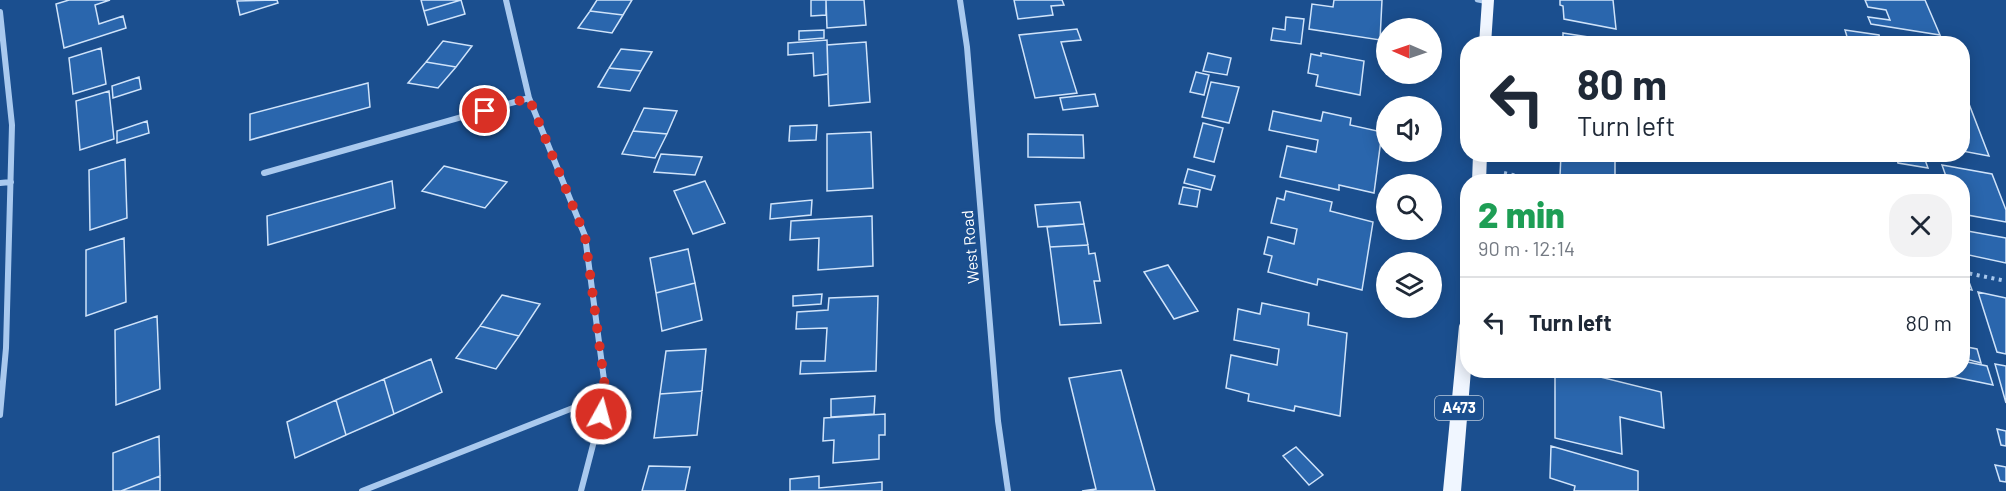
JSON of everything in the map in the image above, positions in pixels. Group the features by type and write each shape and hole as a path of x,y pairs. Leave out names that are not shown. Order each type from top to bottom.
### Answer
{"main road":[{"path":"1484,1 1485,36"},
{"name":"A473","path":"1452,491 1462,378"}],"street":[{"path":"506,0 529,98 585,236 606,395 581,491"},
{"name":"West Road","path":"960,0 967,47 998,421 1008,491"},
{"path":"0,12 12,125 6,348 0,415"},
{"path":"264,173 529,98"},
{"path":"0,183 11,182"},
{"path":"362,491 606,395"}],"path":[{"path":"1479,168 1507,174"},
{"path":"1970,274 2006,281"}],"building":[{"path":"69,0 110,0 95,5 99,24 123,16 126,28 64,48 56,4"},
{"path":"277,0 278,3 240,15 237,1"},
{"path":"421,0 461,0 424,11"},
{"path":"461,0 465,14 428,25 424,11"},
{"path":"597,0 632,0 623,15 590,11"},
{"path":"811,0 826,0 826,15 811,16"},
{"path":"826,0 864,0 866,25 827,28"},
{"path":"1014,0 1062,0 1064,5 1051,6 1053,15 1018,19"},
{"path":"1334,0 1382,0 1381,18 1376,18 1376,39 1309,29 1312,4 1333,7"},
{"path":"1560,0 1613,0 1616,29 1564,19"},
{"path":"1865,0 1925,0 1940,35 1871,24 1868,17 1890,20 1886,10 1868,7"},
{"path":"590,11 623,15 612,33 578,28"},
{"path":"1286,17 1304,19 1301,44 1271,40 1273,28 1285,30"},
{"path":"1077,29 1081,40 1061,42 1077,93 1035,98 1019,35"},
{"path":"824,30 824,38 799,40 799,31"},
{"path":"1845,30 1879,36 1847,36"},
{"path":"1563,33 1582,36 1563,36"},
{"path":"827,40 828,74 814,76 813,53 788,55 788,43"},
{"path":"443,41 472,46 456,67 426,62"},
{"path":"866,42 870,102 829,106 827,45"},
{"path":"101,48 106,84 73,94 69,58"},
{"path":"621,49 652,52 641,71 609,68"},
{"path":"1208,53 1231,58 1227,75 1203,71"},
{"path":"1321,53 1364,61 1360,95 1316,86 1318,75 1308,73 1311,54 1321,56"},
{"path":"426,62 456,67 438,88 408,83"},
{"path":"609,68 641,71 630,91 598,87"},
{"path":"1196,72 1209,75 1204,95 1190,92"},
{"path":"139,77 141,89 113,98 112,86"},
{"path":"1211,82 1239,87 1229,123 1202,117"},
{"path":"368,83 370,107 250,140 250,114"},
{"path":"109,91 114,139 80,150 76,101"},
{"path":"1095,94 1098,106 1063,110 1060,98"},
{"path":"1970,107 1989,156 1970,152"},
{"path":"644,108 677,111 667,134 633,131"},
{"path":"1273,111 1321,121 1323,112 1351,118 1350,125 1376,131 1376,162 1378,162 1374,193 1339,185 1339,190 1280,177 1287,146 1316,152 1318,140 1269,130"},
{"path":"147,121 149,133 117,143 117,131"},
{"path":"1203,123 1223,128 1214,162 1194,157"},
{"path":"817,125 816,140 789,141 790,126"},
{"path":"633,131 667,134 655,158 622,154"},
{"path":"871,132 873,188 827,191 827,134"},
{"path":"1028,134 1083,135 1084,158 1028,157"},
{"path":"661,154 702,157 695,175 654,172"},
{"path":"125,159 127,218 90,230 89,170"},
{"path":"1561,162 1615,162 1615,174 1560,174"},
{"path":"1926,162 1928,168 1898,163"},
{"path":"1942,165 1992,174 2006,210 2006,222 1970,215 1970,174 1945,174"},
{"path":"444,166 507,182 485,208 422,191"},
{"path":"1188,169 1215,176 1211,190 1184,183"},
{"path":"392,181 395,208 268,245 267,216"},
{"path":"705,181 725,223 693,234 674,191"},
{"path":"1183,187 1200,190 1197,207 1179,204"},
{"path":"1286,191 1332,202 1330,211 1373,222 1362,290 1318,279 1317,285 1268,272 1272,256 1264,254 1268,237 1294,244 1297,229 1271,223 1277,198 1284,200"},
{"path":"812,200 811,215 770,219 771,204"},
{"path":"1080,202 1084,224 1038,227 1035,205"},
{"path":"872,216 873,266 818,270 819,238 790,240 791,221"},
{"path":"1084,224 1088,245 1050,247 1047,227"},
{"path":"1970,231 2006,238 2006,263 1970,255"},
{"path":"124,238 126,302 86,316 86,250"},
{"path":"1088,245 1089,254 1095,253 1100,281 1094,281 1101,323 1060,325 1050,247"},
{"path":"688,249 695,283 656,293 650,258"},
{"path":"1168,265 1198,311 1174,319 1144,272"},
{"path":"695,283 702,320 662,331 656,293"},
{"path":"1978,292 2006,298 2006,354 1997,352"},
{"path":"822,294 821,304 793,306 793,296"},
{"path":"502,295 540,304 519,336 480,326"},
{"path":"878,296 876,371 800,374 801,361 825,361 827,328 796,329 797,312 828,310 829,298"},
{"path":"1262,303 1309,313 1308,325 1347,333 1340,416 1295,406 1294,411 1248,401 1249,394 1226,388 1231,355 1277,365 1279,349 1234,340 1238,309 1260,314"},
{"path":"157,316 160,389 116,405 115,330"},
{"path":"480,326 519,336 496,369 456,358"},
{"path":"1970,348 1977,349 1981,363 1970,360"},
{"path":"706,349 702,391 660,394 666,351"},
{"path":"431,359 442,392 394,414 384,379"},
{"path":"1970,363 1987,366 1993,385 1959,378 1970,378"},
{"path":"1995,364 2006,366 2006,403"},
{"path":"1121,370 1155,491 1082,491 1096,489 1069,378"},
{"path":"1555,378 1604,378 1661,392 1664,428 1620,417 1622,454 1555,438"},
{"path":"384,379 394,414 346,435 336,400"},
{"path":"702,391 697,435 654,438 660,394"},
{"path":"875,396 874,414 831,417 831,399"},
{"path":"336,400 346,435 295,458 287,422"},
{"path":"885,414 885,435 879,435 879,459 833,463 834,440 823,441 824,418"},
{"path":"1997,429 2006,431 2006,446 2001,445"},
{"path":"159,436 160,476 121,491 113,491 113,453"},
{"path":"1551,446 1638,471 1638,491 1574,491 1575,486 1550,478"},
{"path":"1296,447 1323,475 1309,485 1283,456"},
{"path":"1995,465 2006,467 2006,482 2000,481"},
{"path":"649,466 690,467 685,491 642,491"},
{"path":"160,476 160,491 121,491"},
{"path":"819,476 819,488 882,482 882,491 790,491 790,479"}],"route":[{"path":"485,111 529,98 585,236 606,395 601,414"}]}
